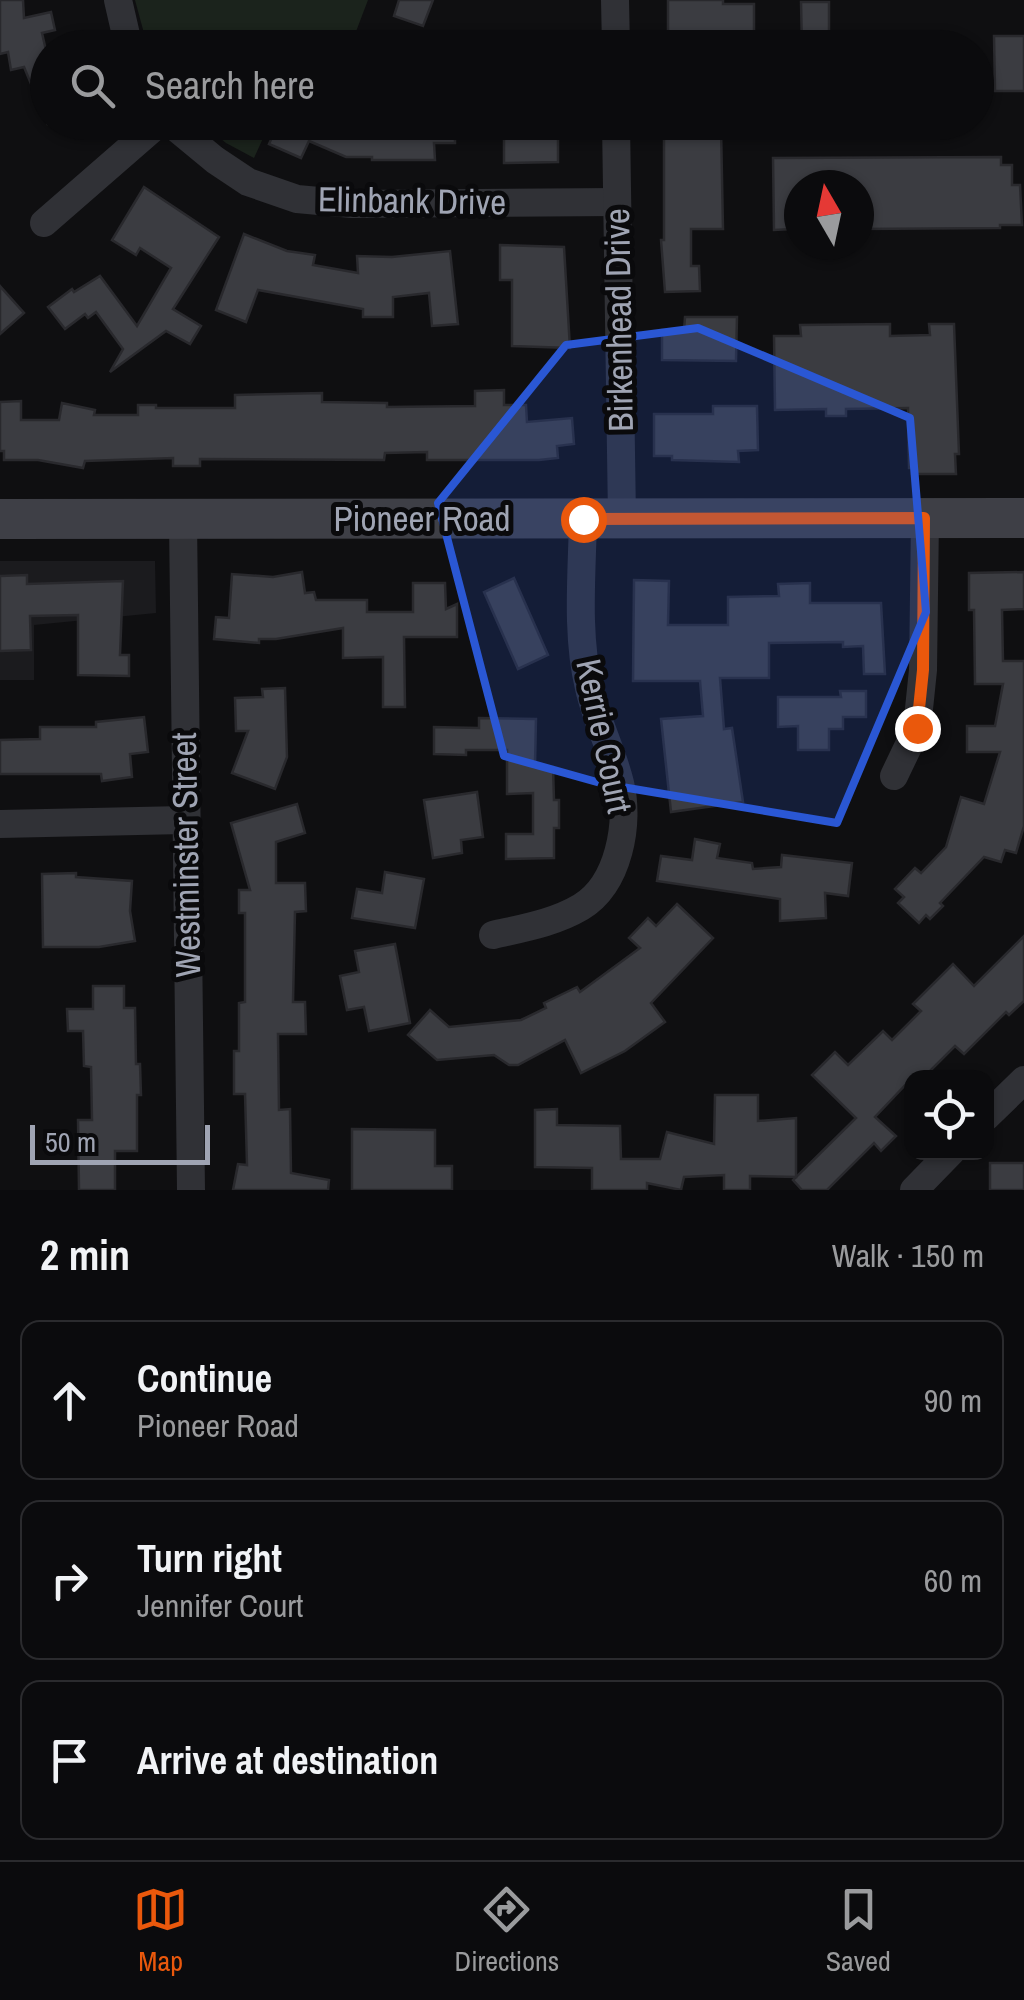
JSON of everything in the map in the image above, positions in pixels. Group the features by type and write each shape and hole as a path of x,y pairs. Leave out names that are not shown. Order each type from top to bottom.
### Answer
{"main road":[{"name":"Pioneer Road","path":"0,519 1024,518"}],"street":[{"path":"118,0 125,30"},
{"path":"615,0 616,30"},
{"path":"44,223 139,140"},
{"name":"Elinbank Drive","path":"191,140 248,182 297,199 352,204 617,202"},
{"name":"Birkenhead Drive","path":"602,519 617,202 616,140"},
{"path":"894,776 917,728 923,670 924,518"},
{"name":"Kerrie Court","path":"493,935 540,924 584,906 606,880 618,857 624,822 620,785 588,685 583,626 602,519"},
{"name":"Westminster Street","path":"182,520 192,1190"},
{"path":"0,824 184,820"},
{"path":"994,1109 1024,1080"},
{"path":"914,1190 943,1160"}],"highlighted area":[{"path":"698,328 910,418 926,612 837,823 604,784 504,756 438,503 566,345"}],"shaded area":[{"path":"135,0 368,0 357,30 143,30"},
{"path":"222,140 262,140 254,158"},
{"path":"0,561 155,561 156,613 34,625 34,680 0,680"}],"building":[{"path":"0,0 23,0 24,18 51,12 55,30 30,30 30,82 24,67 11,70 8,52 0,54"},
{"path":"399,0 433,0 423,26 394,16"},
{"path":"668,0 754,4 754,30 668,30"},
{"path":"801,2 829,2 829,30 802,30"},
{"path":"994,36 1024,36 1024,91 995,91"},
{"path":"271,140 455,140 434,143 435,160 346,157 309,141 301,158 269,144"},
{"path":"504,140 558,140 558,162 504,163"},
{"path":"664,140 721,140 723,229 691,229 691,266 699,266 700,291 665,292"},
{"path":"1001,157 1001,165 1012,165 1012,185 1020,185 1022,225 874,229 874,170 784,170 784,229 774,230 773,158"},
{"path":"144,187 219,237 173,309 201,326 190,344 166,331 110,372 123,349 96,312 88,318 85,314 65,329 48,307 72,289 74,292 100,276 137,326 171,268 140,248 136,255 112,240"},
{"path":"244,234 287,251 315,255 313,265 358,273 357,256 450,251 458,324 432,326 429,293 393,297 393,317 363,317 363,309 258,290 246,322 216,310"},
{"path":"500,245 564,247 570,348 512,346 512,280 500,280"},
{"path":"0,286 24,313 0,334"},
{"path":"685,317 737,317 736,361 662,360 662,330 684,330"},
{"path":"890,324 890,336 930,335 929,324 954,324 959,454 955,454 956,474 912,474 908,408 846,409 846,416 826,416 826,409 775,410 774,336 801,336 800,325"},
{"path":"504,390 504,405 526,405 527,422 572,418 574,444 557,446 558,458 539,460 427,460 427,452 385,453 384,460 200,459 200,466 173,466 173,458 85,461 83,468 38,460 4,460 4,451 0,451 0,402 21,401 21,420 59,420 62,403 95,410 94,415 138,415 138,405 235,408 235,395 322,393 322,402 387,403 387,407 475,406 475,391"},
{"path":"713,406 757,406 758,450 738,451 739,462 654,456 654,414 713,414"},
{"path":"302,572 305,593 314,592 316,600 367,600 367,612 413,612 413,583 445,583 446,609 457,604 457,637 404,637 405,707 383,707 383,657 343,658 343,628 259,639 259,643 214,639 216,617 229,618 232,574 273,577"},
{"path":"1024,572 1024,609 1002,610 1003,661 1024,661 1024,826 1016,853 1005,850 1001,862 984,857 940,903 943,906 930,919 926,915 919,923 898,903 904,897 895,889 915,868 921,873 946,847 961,797 984,804 1000,752 967,752 967,726 995,726 1003,684 975,684 969,573"},
{"path":"27,575 27,584 123,581 120,655 129,655 129,676 78,675 78,615 30,616 31,650 0,651 0,576"},
{"path":"514,578 548,655 518,669 484,592"},
{"path":"634,580 669,581 668,625 728,625 728,597 779,596 778,584 810,583 810,603 881,603 885,674 864,674 863,646 843,647 843,642 769,643 769,678 720,678 724,729 732,728 743,802 671,812 661,719 703,716 700,681 633,681"},
{"path":"285,688 287,757 275,789 232,773 248,731 236,731 235,698 263,697 262,689"},
{"path":"840,691 866,691 866,717 843,717 843,729 829,729 829,750 798,750 798,726 778,727 778,697 841,697"},
{"path":"144,717 148,752 130,754 132,777 102,781 101,774 0,774 0,740 40,739 40,727 96,727 96,722"},
{"path":"479,718 536,719 535,767 553,767 554,800 559,800 554,858 506,859 506,834 533,834 533,793 507,794 507,750 434,754 434,727 479,728"},
{"path":"477,792 483,837 461,840 462,853 433,858 424,800"},
{"path":"297,804 305,833 276,842 276,883 305,883 306,911 295,912 293,1002 305,1002 306,1034 278,1034 279,1110 290,1109 291,1173 329,1180 328,1190 233,1190 238,1164 247,1165 245,1094 234,1094 234,1051 239,1051 239,1003 245,1002 245,913 239,913 239,890 250,890 231,823"},
{"path":"695,839 720,844 717,858 752,863 753,869 781,867 782,855 852,863 848,896 825,893 826,918 780,921 780,899 657,881 661,856 692,860"},
{"path":"385,872 424,879 415,928 352,918 357,889 382,893"},
{"path":"76,873 76,877 132,881 130,911 135,941 99,947 43,947 42,874"},
{"path":"677,904 713,938 651,1003 665,1022 625,1051 581,1073 565,1040 518,1065 509,1065 494,1055 437,1060 408,1035 430,1010 449,1027 521,1020 577,987 580,992 640,948 629,938 648,918 656,926"},
{"path":"1024,936 1024,1001 1009,1015 1006,1012 964,1054 955,1046 931,1070 904,1070 904,1086 875,1117 896,1136 881,1151 874,1143 827,1190 802,1190 793,1180 856,1118 812,1075 835,1052 848,1065 883,1031 892,1040 921,1011 913,1004 953,964 974,986"},
{"path":"395,944 410,1023 369,1031 364,1007 347,1010 340,976 359,972 355,951"},
{"path":"93,986 124,986 124,1008 135,1008 141,1095 137,1095 137,1151 115,1151 115,1190 79,1190 78,1120 92,1120 91,1067 84,1066 83,1031 68,1031 67,1009 93,1009"},
{"path":"715,1095 758,1095 758,1121 796,1118 796,1177 750,1176 750,1190 724,1190 724,1175 684,1177 681,1190 647,1183 647,1190 592,1190 592,1168 535,1167 535,1110 557,1109 557,1125 620,1126 621,1159 660,1159 667,1132 714,1144"},
{"path":"352,1129 435,1130 435,1166 452,1166 452,1190 352,1190"},
{"path":"990,1163 1024,1163 1024,1190 990,1190"}],"route":[{"path":"583,519 924,518 923,670 917,728"}]}
